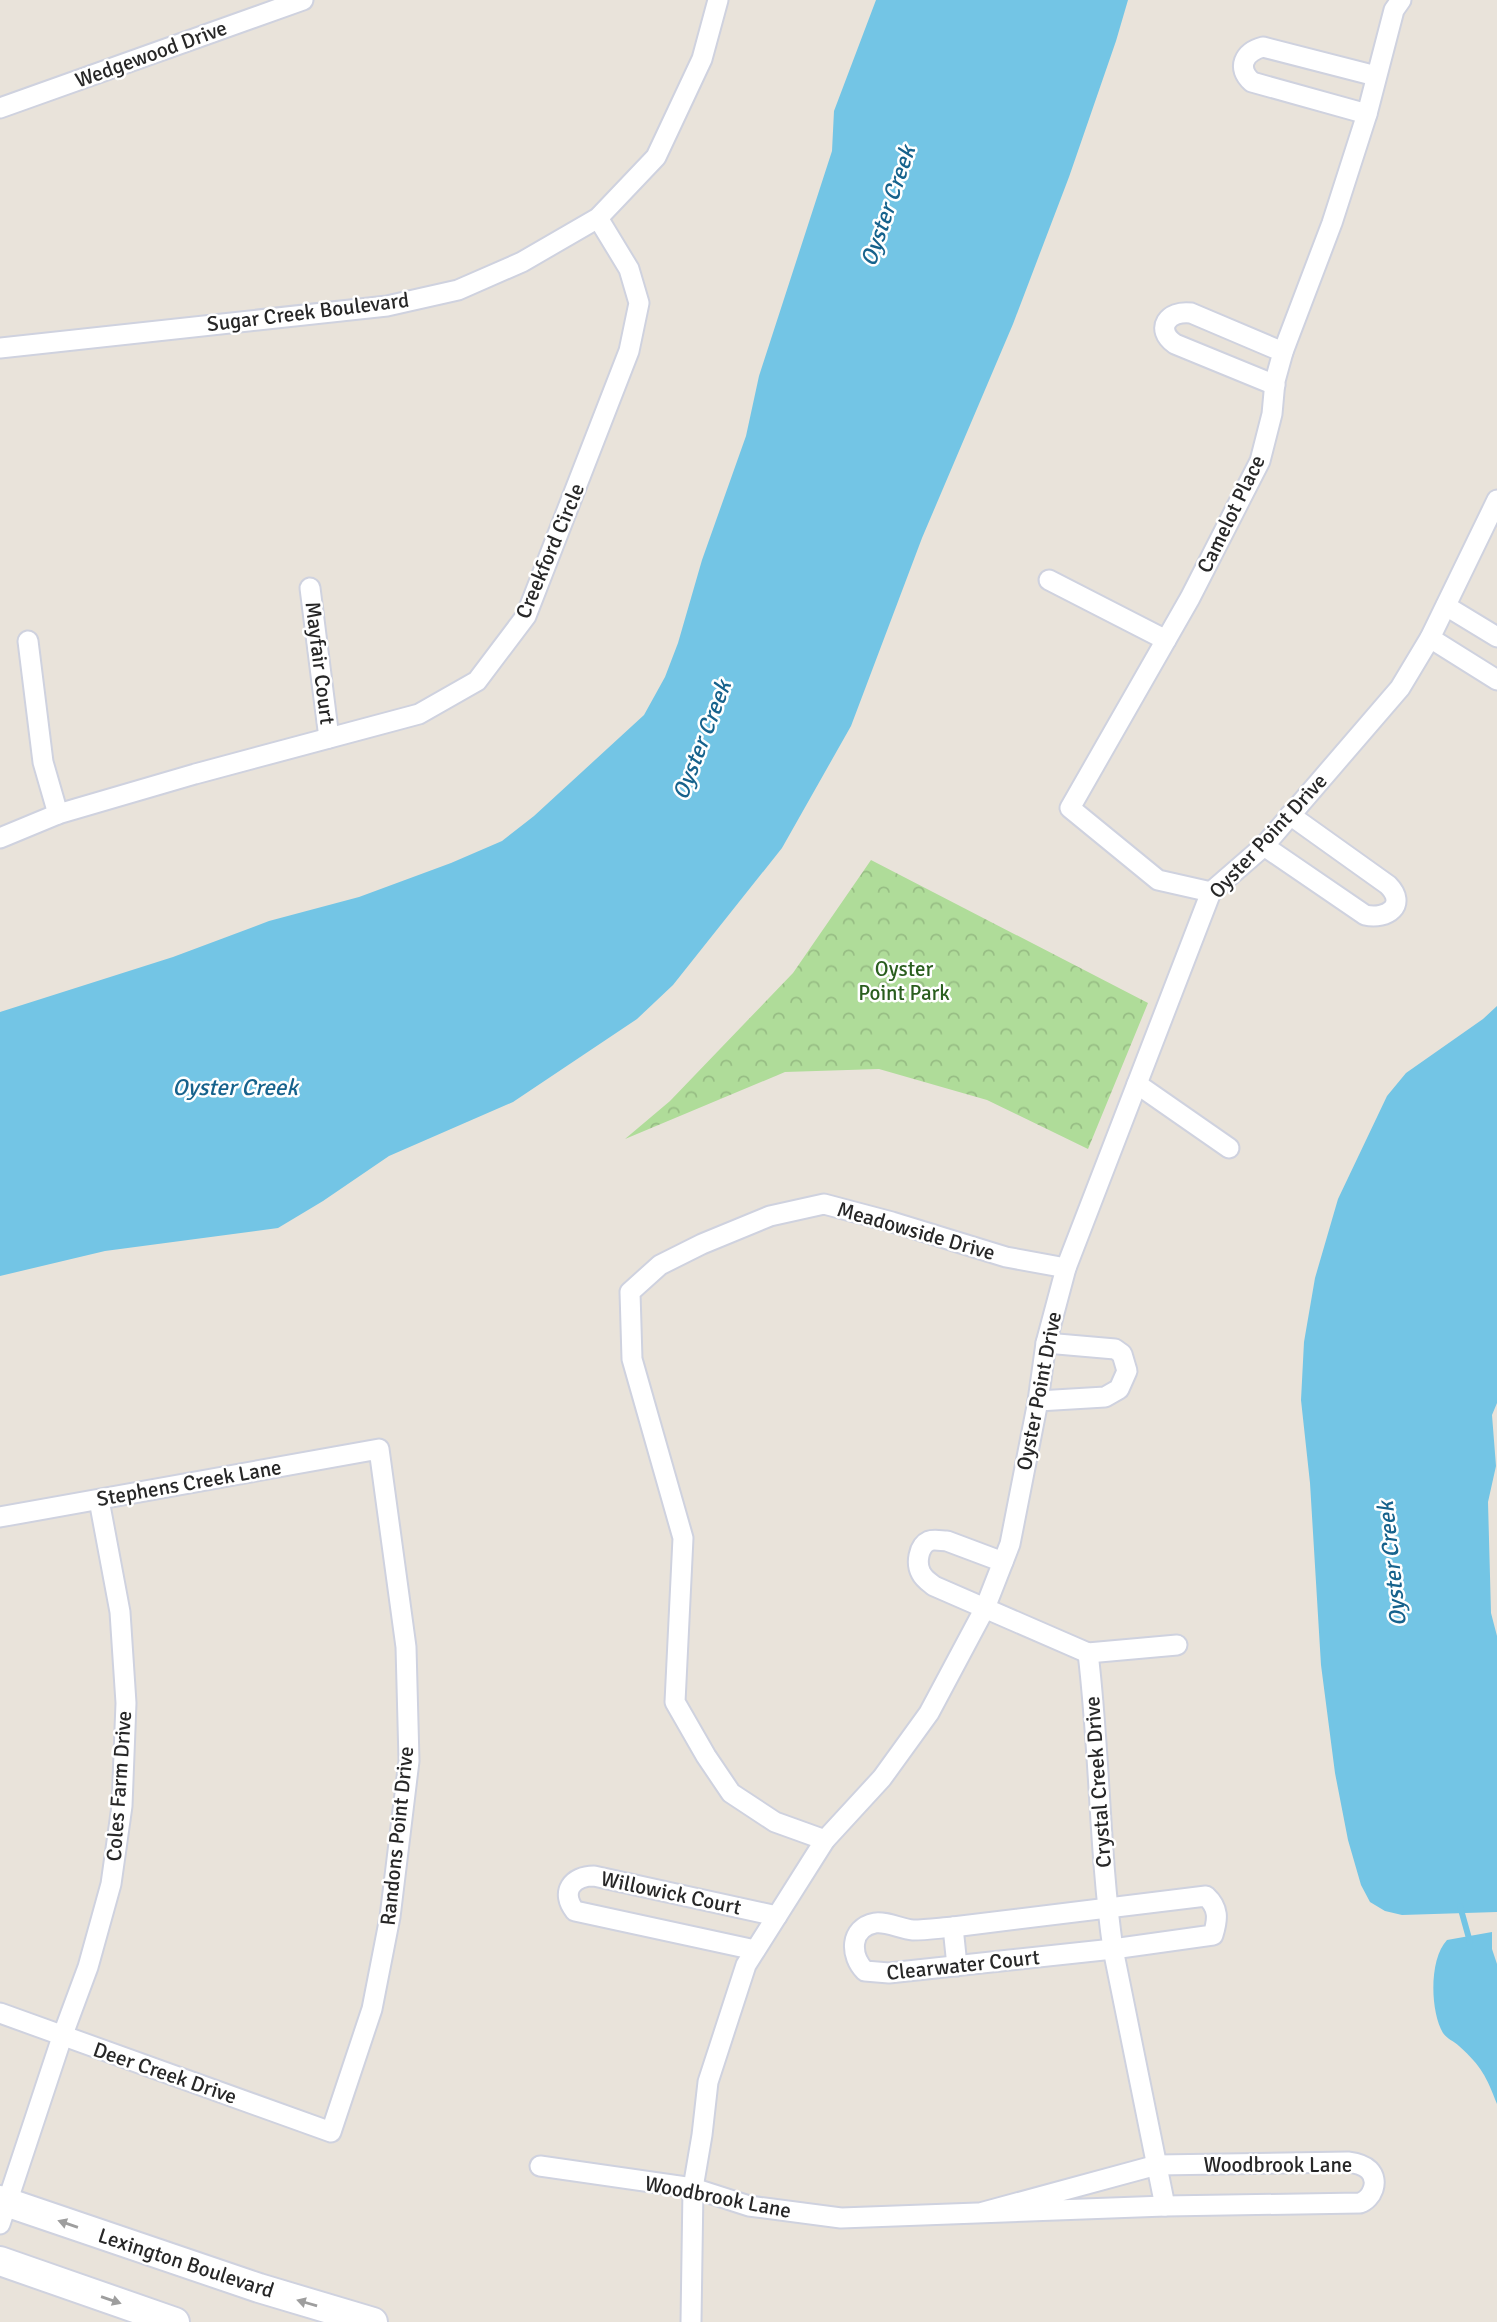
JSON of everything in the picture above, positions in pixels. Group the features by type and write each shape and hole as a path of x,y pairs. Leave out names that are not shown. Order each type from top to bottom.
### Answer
{"main road":[{"name":"Lexington Boulevard","path":"3,2209 373,2322"},
{"path":"0,2261 175,2322"}],"street":[{"name":"Wedgewood Drive","path":"0,108 303,0"},
{"name":"Sugar Creek Boulevard","path":"0,348 387,306 458,290 522,262 598,218 656,157 702,59 718,0"},
{"name":"Camelot Place","path":"1211,892 1158,880 1070,808 1190,598 1260,461 1283,352 1332,223 1367,114 1394,10 1401,0"},
{"path":"1367,114 1252,82 1245,76 1242,66 1253,49 1263,47 1376,76"},
{"name":"Creekford Circle","path":"0,838 58,814 419,714 477,681 526,617 629,351 639,303 629,269 598,218"},
{"path":"1275,385 1175,344 1167,338 1167,321 1172,314 1191,313 1283,352"},
{"name":"Oyster Point Drive","path":"691,2322 693,2188 708,2082 746,1965 825,1840 882,1779 929,1713 985,1608 1010,1544 1038,1401 1046,1343 1066,1268 1211,892 1264,846 1400,688 1430,638 1497,500"},
{"path":"1049,580 1166,640"},
{"name":"Mayfair Court","path":"310,589 329,738"},
{"path":"1446,606 1497,637"},
{"path":"1430,638 1497,680"},
{"path":"28,641 43,762 58,814"},
{"path":"1264,846 1365,915 1383,916 1394,907 1397,900 1395,891 1290,816"},
{"path":"1137,1084 1228,1148"},
{"name":"Meadowside Drive","path":"825,1840 775,1822 731,1793 675,1702 683,1538 632,1359 630,1292 660,1265 702,1244 770,1216 824,1204 1006,1257 1066,1268"},
{"path":"1038,1401 1105,1397 1119,1389 1127,1371 1122,1354 1115,1349 1046,1343"},
{"name":"Stephens Creek Lane","path":"0,1517 379,1449"},
{"name":"Randons Point Drive","path":"331,2132 372,2009 390,1917 409,1761 405,1647 379,1449"},
{"name":"Coles Farm Drive","path":"3,2209 88,1967 111,1884 122,1806 126,1703 120,1612 99,1500"},
{"path":"1003,1562 947,1541 929,1541 922,1547 918,1561 923,1577 934,1586 1088,1653 1177,1646"},
{"name":"Crystal Creek Drive","path":"1088,1653 1113,1949 1165,2206"},
{"name":"Willowick Court","path":"755,1950 575,1911 570,1905 569,1887 575,1880 594,1875 776,1916"},
{"name":"Clearwater Court","path":"1206,1896 1214,1903 1217,1920 1213,1935 1113,1949 889,1973 865,1971 856,1962 854,1949 858,1935 865,1926 877,1922 913,1930 1108,1909 1206,1896"},
{"path":"953,1927 957,1966"},
{"name":"Deer Creek Drive","path":"0,2014 331,2132"},
{"name":"Woodbrook Lane","path":"540,2166 693,2188 749,2206 841,2218 980,2213 1165,2206 1360,2203 1372,2194 1373,2175 1368,2168 1348,2162 1157,2165 980,2213"}],"green space":[{"name":"Oyster Point Park","path":"871,860 1148,1003 1088,1149 987,1100 879,1069 785,1072 625,1139 670,1101 793,973"}],"water":[{"name":"Oyster Creek","path":"876,0 1128,0 1069,177 1013,324 922,538 851,726 782,848 673,985 637,1019 513,1102 389,1156 278,1228 105,1251 0,1276 0,1012 173,957 269,921 359,897 502,841 534,816 644,715 665,677 678,643 702,560 746,436 759,376 832,151 834,111"},
{"name":"Oyster Creek","path":"1497,1006 1497,1403 1492,1415 1496,1466 1488,1502 1491,1613 1497,1636 1497,1912 1402,1915 1385,1911 1370,1902 1361,1885 1348,1840 1335,1773 1321,1665 1310,1483 1301,1400 1304,1342 1315,1278 1338,1199 1387,1096 1406,1073 1483,1019"},
{"path":"1492,1932 1492,1949 1497,1964 1497,2104 1478,2066 1443,2033 1436,2012 1433,1985 1437,1959 1447,1940"}],"waterway":[{"name":"Oyster Creek","path":"1460,1906 1470,1942"}]}
